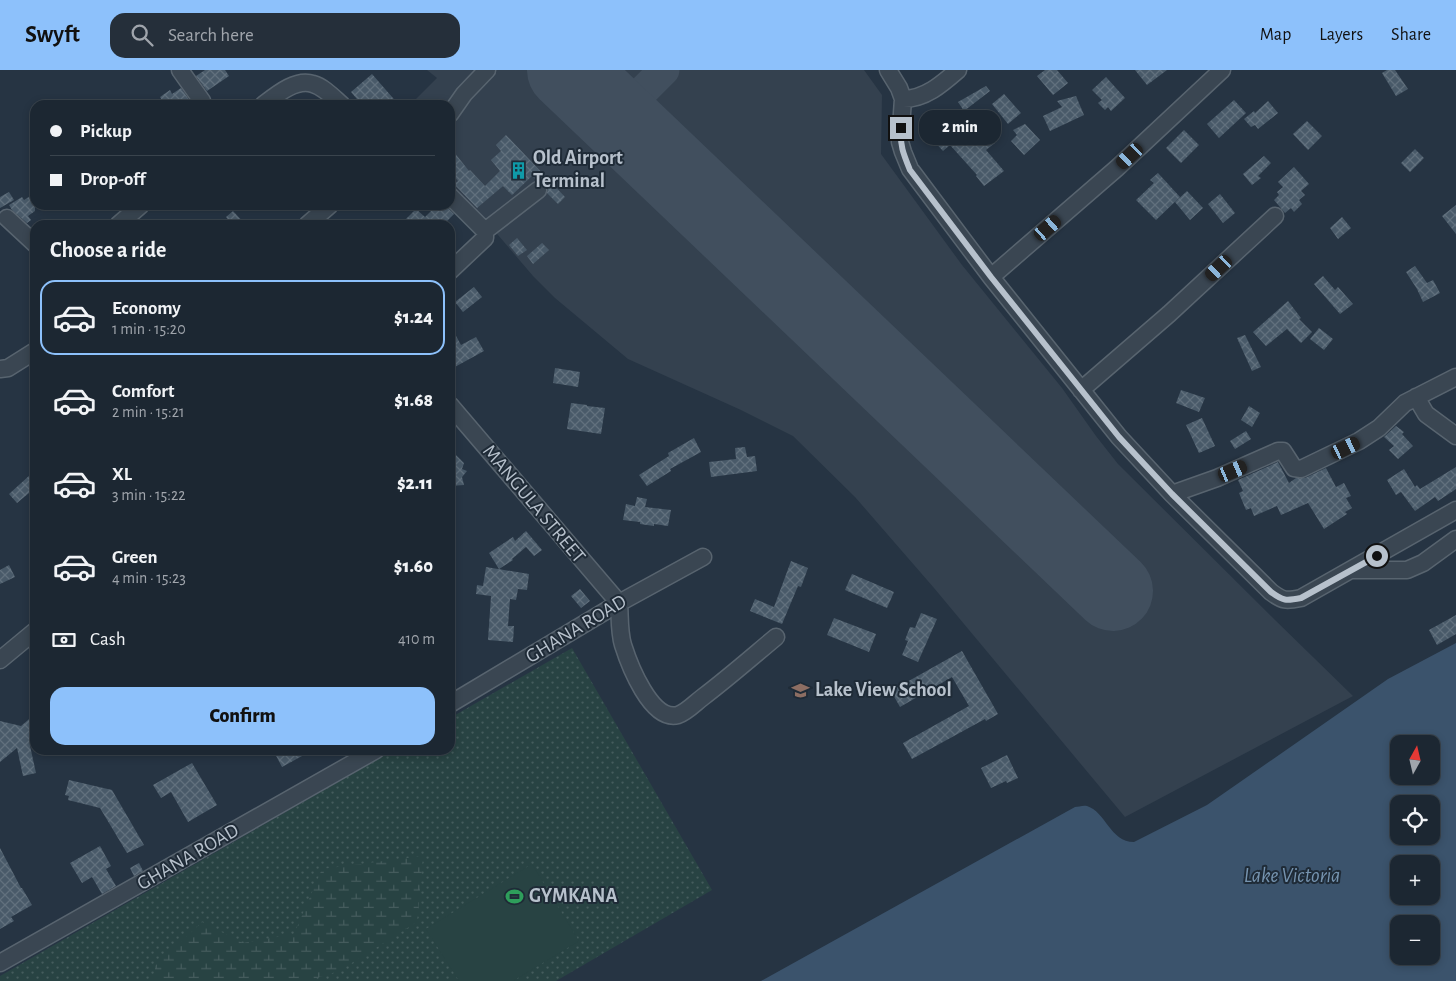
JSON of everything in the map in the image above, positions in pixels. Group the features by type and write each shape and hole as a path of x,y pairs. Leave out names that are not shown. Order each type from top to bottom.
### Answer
{"street":[{"path":"180,70 201,100"},
{"path":"300,70 313,84 336,100"},
{"path":"455,107 464,94 487,70"},
{"path":"888,70 904,99 900,142 910,170 991,277 1119,437 1172,494 1271,592 1279,598 1288,601 1301,598 1456,510"},
{"path":"904,99 915,99 932,90 958,70"},
{"path":"991,277 1117,168 1222,70"},
{"path":"271,100 286,89 300,83 313,84"},
{"path":"485,231 538,190"},
{"path":"455,201 485,231 485,238 455,266"},
{"path":"124,220 135,210"},
{"path":"313,220 324,210"},
{"path":"1081,390 1169,314 1275,216"},
{"path":"7,218 30,239"},
{"path":"0,369 8,368 30,354"},
{"path":"1172,494 1217,478 1278,451 1284,451 1294,468 1301,469 1359,441 1378,428 1405,403 1456,377"},
{"path":"1416,397 1426,414 1456,436"},
{"name":"MANGULA STREET","path":"455,411 618,603"},
{"path":"1351,570 1407,570 1423,563 1456,539"},
{"name":"GHANA ROAD","path":"455,701 618,603 703,557"},
{"path":"618,603 622,643 635,675 652,704 660,712 668,715 677,715 686,710 723,682 776,636"},
{"path":"0,660 30,635"},
{"name":"GHANA ROAD","path":"0,963 365,755"}],"shaded area":[{"path":"427,70 864,70 882,95 881,154 962,265 1062,388 1118,464 1353,696 1125,817 934,588 855,497 793,436 741,410 628,359 555,298 533,276 486,221 455,189 455,100 415,100 437,78"}],"green space":[{"path":"572,648 712,890 556,981 0,981 0,976 385,755 455,755 455,715"},
{"path":"423,856 417,922 339,971 307,981 155,981 155,966 202,922 243,943 294,934 322,869"},
{"name":"GYMKANA","path":"532,864 579,941 513,981 459,981 426,929"}],"water":[{"name":"Lake Victoria","path":"1456,643 1456,981 761,981 1075,807 1087,806 1093,809 1119,837 1126,841 1134,842 1207,805 1388,679"}],"building":[{"path":"205,70 225,70 229,76 207,91 196,76"},
{"path":"1045,70 1057,70 1068,83 1053,95 1037,76"},
{"path":"1135,70 1167,70 1147,85"},
{"path":"1387,70 1395,70 1408,89 1396,96 1382,73"},
{"path":"372,74 395,100 358,100 351,92"},
{"path":"1106,77 1125,98 1111,111 1108,107 1105,110 1098,103 1102,100 1092,90"},
{"path":"986,86 990,91 964,111 958,102"},
{"path":"181,88 189,100 162,100 160,97 170,90 172,94"},
{"path":"1004,94 1021,113 1008,124 992,104"},
{"path":"1076,96 1084,115 1050,131 1043,116 1062,107 1057,101"},
{"path":"1234,100 1246,113 1219,138 1207,124"},
{"path":"1268,101 1278,113 1258,129 1255,125 1251,127 1244,119 1254,111 1255,113"},
{"path":"943,117 952,127 959,121 976,141 989,132 995,143 986,150 1004,171 984,186 977,175 950,145 943,151 931,138 935,135 930,130"},
{"path":"1307,121 1322,136 1308,150 1293,134"},
{"path":"1025,124 1040,140 1024,155 1011,141 1017,135 1013,130"},
{"path":"1184,130 1199,145 1181,163 1166,148"},
{"name":"Old Airport Terminal","path":"506,135 565,197 558,204 547,193 548,188 546,184 532,176 512,195 503,186 477,208 455,185 458,181 455,178 455,153 469,171 485,186 500,171 491,160 501,151 496,145"},
{"path":"1415,149 1424,158 1410,172 1401,163"},
{"path":"1264,156 1271,163 1258,176 1261,178 1252,185 1243,174"},
{"path":"1294,167 1309,184 1301,191 1305,195 1299,200 1302,204 1294,212 1291,208 1285,213 1274,200 1279,195 1277,192 1283,187 1278,182"},
{"path":"1158,173 1180,197 1156,220 1136,200 1154,183 1150,180"},
{"path":"1187,191 1203,208 1190,220 1175,202"},
{"path":"9,192 14,200 0,208 0,197"},
{"path":"1220,194 1235,213 1223,223 1208,204"},
{"path":"30,196 30,210 35,210 28,216 31,220 27,223 9,205 22,197 24,200"},
{"path":"1456,205 1456,234 1442,216"},
{"path":"415,210 425,217 432,210 450,210 454,214 448,220 405,220"},
{"path":"233,211 241,220 228,220 226,217"},
{"path":"1342,217 1351,228 1338,239 1330,228"},
{"path":"517,238 527,250 518,256 509,245"},
{"path":"542,243 549,250 533,264 527,256"},
{"path":"1415,266 1427,283 1433,280 1440,293 1423,302 1406,272"},
{"path":"1323,276 1335,290 1338,287 1353,304 1340,314 1314,284"},
{"path":"474,287 482,297 463,312 455,302"},
{"path":"1288,301 1301,318 1299,319 1312,332 1301,343 1287,329 1266,346 1253,332"},
{"path":"1319,328 1333,339 1324,350 1310,339"},
{"path":"455,334 461,345 476,337 484,351 455,367"},
{"path":"1245,335 1261,367 1252,371 1237,338"},
{"path":"555,368 580,372 578,387 553,383"},
{"path":"1181,390 1205,398 1199,412 1176,403"},
{"path":"571,403 605,408 601,434 567,429"},
{"path":"1249,406 1260,413 1252,427 1241,420"},
{"path":"1202,418 1215,446 1199,453 1186,425"},
{"path":"1396,426 1404,432 1402,434 1413,446 1398,459 1389,450 1394,446 1384,437"},
{"path":"1246,431 1251,439 1235,449 1230,441"},
{"path":"694,438 701,452 670,469 671,471 647,486 639,475 669,456 668,453"},
{"path":"745,447 747,457 755,456 757,471 711,477 709,462 736,459 735,448"},
{"path":"455,454 464,463 462,469 467,471 462,477 464,485 455,486"},
{"path":"1278,462 1289,483 1296,478 1305,478 1326,468 1336,487 1344,483 1351,496 1346,498 1352,508 1345,512 1347,514 1324,529 1308,503 1281,515 1277,506 1254,516 1251,508 1246,510 1239,493 1243,491 1238,480"},
{"path":"1456,467 1456,489 1438,501 1435,497 1415,511 1401,492 1396,495 1387,480 1404,469 1415,487 1417,485 1420,489"},
{"path":"30,475 30,492 17,503 9,494"},
{"path":"637,497 647,499 645,507 671,510 668,526 654,524 654,526 623,520 626,504 635,506"},
{"path":"526,531 542,550 534,556 526,547 513,560 499,569 489,553 513,537 515,541"},
{"path":"791,561 808,568 801,587 798,586 782,624 750,611 755,599 774,607"},
{"path":"9,565 15,577 0,584 0,570"},
{"path":"486,567 529,574 527,590 518,589 516,600 510,599 508,626 514,626 513,642 488,640 491,596 476,594 477,585 483,586"},
{"path":"852,574 894,592 887,608 845,590"},
{"path":"580,589 590,601 581,608 571,596"},
{"path":"921,613 937,619 918,662 902,655 908,641 905,640 910,627 915,628"},
{"path":"1456,615 1456,634 1437,645 1429,630"},
{"path":"834,618 876,634 869,652 827,635"},
{"path":"962,651 998,714 986,721 985,719 912,759 903,743 969,706 952,677 900,707 891,691"},
{"path":"30,718 30,755 32,755 36,773 23,776 17,748 0,762 0,721 21,726"},
{"path":"276,755 304,755 282,767"},
{"path":"1007,755 1018,778 991,788 981,768"},
{"path":"192,763 217,805 188,822 171,792 161,798 153,785"},
{"path":"69,780 112,790 144,845 127,853 100,808 68,800 69,796 65,795"},
{"path":"100,846 111,866 106,869 116,886 102,894 92,877 82,883 70,863"},
{"path":"0,848 32,905 11,917 14,921 0,929"},
{"path":"139,863 143,871 134,876 130,868"}],"taxiway":[{"path":"632,102 664,70"}],"runway":[{"path":"567,70 1113,591"}],"place":[{"name":"Old Airport Terminal","path":"519,170"},
{"name":"Lake View School","path":"801,690"},
{"name":"GYMKANA","path":"515,896"}],"route":[{"path":"901,128 900,142 910,170 991,277 1132,452 1271,592 1279,598 1288,601 1301,598 1377,556"}]}
